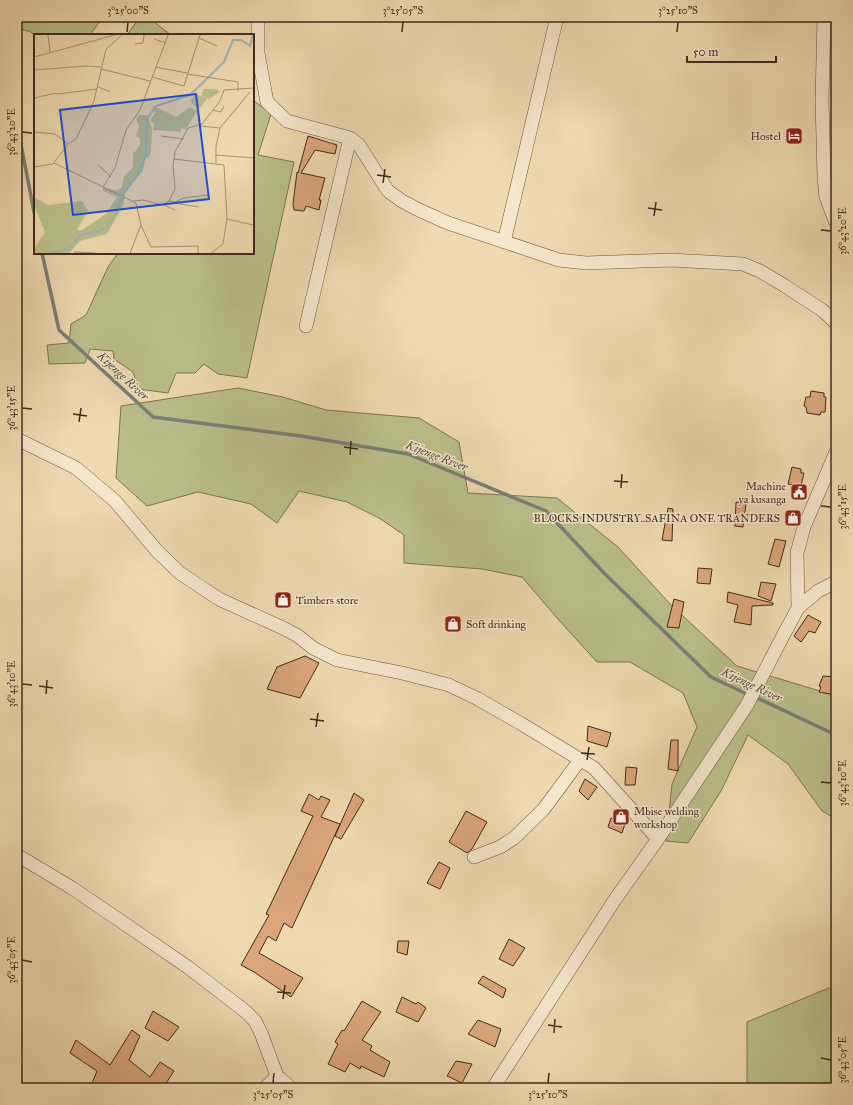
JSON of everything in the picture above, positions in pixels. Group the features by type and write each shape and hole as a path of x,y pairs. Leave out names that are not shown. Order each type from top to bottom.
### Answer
{"street":[{"path":"258,17 258,53 268,102 287,121 350,138 359,145 388,191 402,201 448,223 559,260 586,263 671,260 743,264 760,271 785,286 836,321"},
{"path":"504,242 557,17"},
{"path":"824,17 822,100 824,177 826,196 836,223"},
{"path":"306,326 350,138"},
{"path":"17,439 76,468 115,501 157,551 180,573 219,599 283,628 298,636 313,648 337,660 408,674 456,688 520,723 594,768 658,839"},
{"path":"798,608 797,553 804,527 836,452"},
{"path":"493,1088 616,898 658,839 747,705 798,608 818,591 836,582"},
{"path":"474,857 500,847 514,838 543,810 580,760"},
{"path":"17,855 72,888 125,924 189,968 245,1011 255,1021 262,1033 277,1076 291,1088"},
{"path":"265,1088 277,1076"}],"green space":[{"path":"17,17 103,17 91,34 34,35 31,32 17,28"},
{"path":"140,17 148,17 170,34 128,34"},
{"path":"254,101 271,114 258,155 294,162 247,378 218,374 204,364 195,373 176,373 168,393 138,389 133,372 114,359 113,351 90,349 85,363 49,364 47,345 69,343 71,324 86,315 108,267 117,254 254,254"},
{"path":"238,388 283,397 326,410 419,418 459,442 468,493 557,498 618,547 671,605 737,666 830,694 836,698 836,819 822,811 788,764 748,735 721,791 688,843 666,841 672,784 697,727 683,693 630,662 597,662 522,577 482,569 404,563 404,535 379,518 347,502 299,491 277,523 251,504 198,492 147,506 116,478 121,406"},
{"path":"836,985 836,1088 747,1088 747,1022"}],"building":[{"path":"308,136 337,145 335,154 315,150 301,173 325,178 319,200 321,200 319,210 306,206 304,211 294,210 293,204 297,172 298,173"},
{"path":"811,391 824,393 824,397 826,397 825,412 821,412 820,415 807,413 806,407 804,406 806,397 810,397"},
{"path":"792,467 801,469 801,473 804,473 801,486 788,484"},
{"path":"736,502 746,504 743,527 735,526"},
{"path":"668,508 673,509 672,541 662,540"},
{"path":"775,539 786,541 779,567 768,564"},
{"path":"698,568 712,569 710,584 697,583"},
{"path":"761,582 776,584 771,601 758,596"},
{"path":"728,592 773,603 773,605 752,606 751,625 734,622 738,605 727,602"},
{"path":"674,599 684,602 679,628 667,627"},
{"path":"808,615 821,622 815,633 809,631 801,642 794,636"},
{"path":"305,656 319,663 300,698 267,689 277,667"},
{"path":"823,676 836,677 836,695 819,692 821,687 819,686"},
{"path":"588,726 611,733 607,747 587,741"},
{"path":"671,740 678,740 678,771 668,769"},
{"path":"626,767 637,768 635,785 625,785"},
{"path":"585,779 597,787 588,800 579,791"},
{"path":"354,793 364,800 341,839 335,836"},
{"path":"309,794 319,800 321,796 330,800 321,817 340,824 292,928 284,923 276,941 268,936 259,953 303,978 291,997 241,965 269,915 266,914 313,816 301,811"},
{"path":"466,811 487,822 472,849 467,853 449,842"},
{"path":"611,818 625,824 622,833 608,827"},
{"path":"439,862 450,868 440,889 427,883"},
{"path":"509,939 525,948 513,966 499,959"},
{"path":"398,941 409,941 407,955 397,952"},
{"path":"483,976 506,989 503,998 478,983"},
{"path":"402,997 416,1004 418,1002 426,1008 418,1022 396,1012"},
{"path":"362,1001 381,1012 362,1040 372,1046 370,1050 390,1062 384,1077 361,1066 360,1069 350,1063 345,1072 328,1064 338,1044 335,1042 342,1030 344,1031"},
{"path":"153,1011 179,1027 168,1041 145,1028"},
{"path":"478,1020 501,1029 495,1047 468,1034"},
{"path":"132,1030 140,1036 129,1060 150,1077 160,1062 174,1071 163,1088 90,1088 97,1071 70,1053 76,1040 110,1065"},
{"path":"456,1061 472,1064 462,1083 447,1076"}],"waterway":[{"name":"Kijenge River","path":"17,124 34,212"},
{"name":"Kijenge River","path":"42,254 59,330 153,417 301,436 408,454 546,511 604,573 711,677 749,695"},
{"name":"Kijenge River","path":"755,697 836,735"}],"place":[{"name":"Hostel","path":"794,136"},
{"name":"Machine ya kusanga","path":"799,492"},
{"name":"BLOCKS INDUSTRY..SAFINA ONE TRANDERS","path":"793,518"},
{"name":"Timbers store","path":"283,600"},
{"name":"Soft drinking","path":"453,624"},
{"name":"Mbise welding workshop","path":"621,817"}]}
